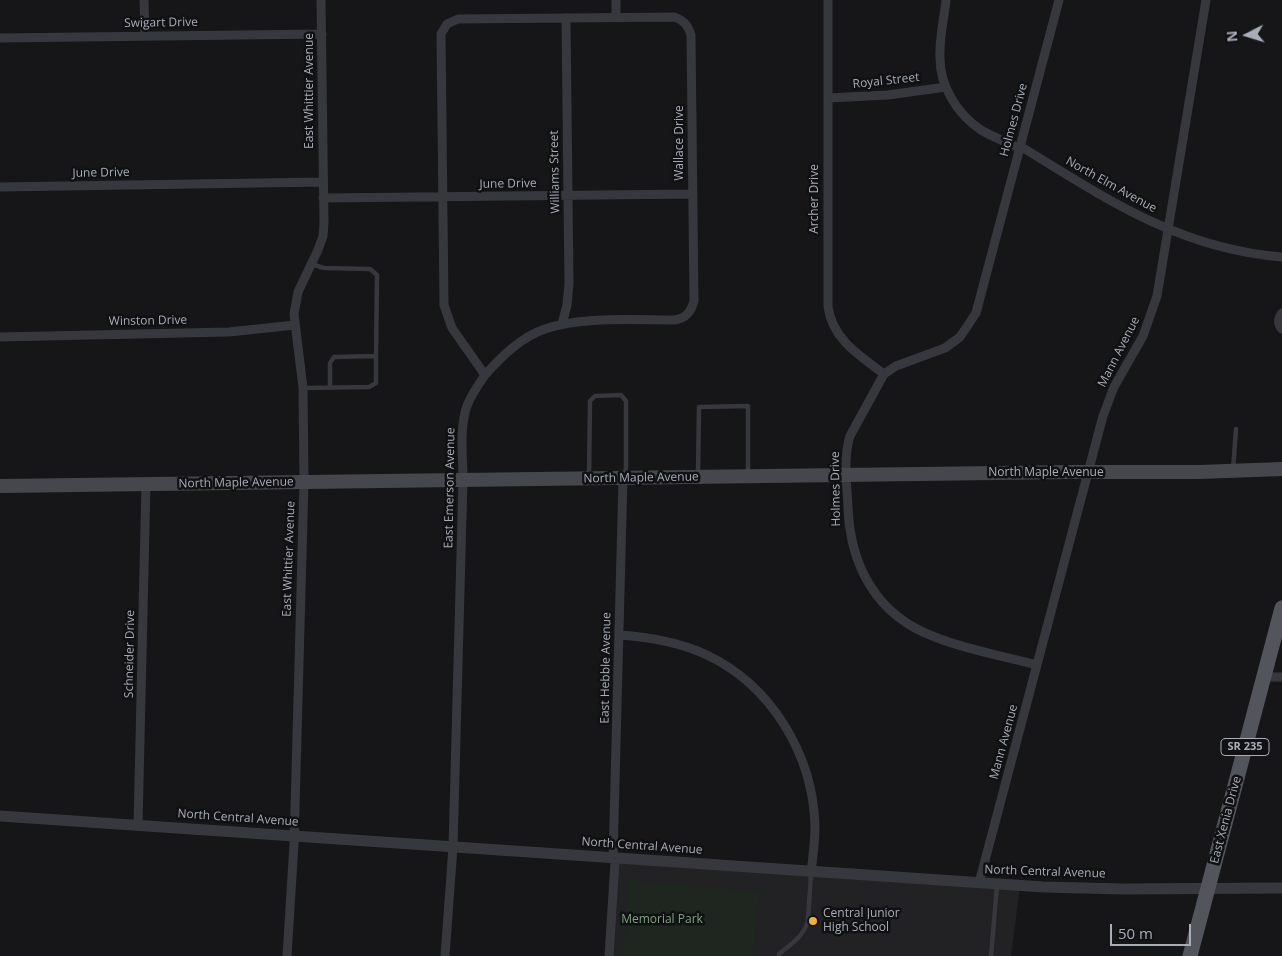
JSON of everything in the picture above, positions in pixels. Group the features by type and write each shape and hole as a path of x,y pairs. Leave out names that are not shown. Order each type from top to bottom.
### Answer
{"main road":[{"name":"North Maple Avenue","path":"0,486 1282,469"},
{"name":"East Xenia Drive","path":"1208,887 1282,608"},
{"name":"SR 235","path":"1190,956 1208,887"}],"street":[{"path":"144,0 146,36"},
{"name":"East Whittier Avenue","path":"287,956 294,836 304,482 303,388 294,314 302,282 322,236 322,0"},
{"path":"616,0 616,17"},
{"name":"Archer Drive","path":"828,0 829,312 834,328 843,342 884,374"},
{"name":"North Elm Avenue","path":"946,0 940,56 941,69 946,86 954,101 972,123 988,134 1020,147 1114,204 1169,230 1229,249 1282,257"},
{"name":"Holmes Drive","path":"1037,665 934,637 908,624 887,607 867,581 854,553 848,525 848,442 884,374 896,366 945,348 960,337 971,322 979,303 1058,0"},
{"name":"Mann Avenue","path":"980,883 1109,398 1149,320 1161,279 1206,0"},
{"name":"Wallace Drive","path":"442,197 441,34 443,29 452,21 458,19 675,17 685,22 689,28 691,46 694,301 692,308 687,315 675,320 585,321 544,329 515,346 485,375"},
{"name":"Williams Street","path":"562,324 567,306 569,284 566,18"},
{"name":"Swigart Drive","path":"0,38 322,34"},
{"name":"Royal Street","path":"828,98 888,94 946,86"},
{"name":"June Drive","path":"0,187 323,182"},
{"name":"June Drive","path":"323,198 693,194"},
{"path":"442,197 445,311 452,328 485,375"},
{"path":"1282,313 1278,323 1282,329"},
{"name":"Winston Drive","path":"0,336 229,332 295,325"},
{"name":"East Emerson Avenue","path":"445,956 453,847 463,480 462,435 467,406 485,375"},
{"name":"East Hebble Avenue","path":"609,956 615,862 613,858 624,478"},
{"name":"Schneider Drive","path":"138,825 146,484"},
{"path":"619,635 644,636 666,640 708,655 743,678 772,707 794,741 809,782 815,826 811,872"},
{"path":"1263,677 1282,677"},
{"name":"North Central Avenue","path":"0,816 997,884 1123,889 1282,888"}],"lane":[{"path":"303,388 369,387 376,384 377,275 370,269 324,268 311,264"},
{"path":"330,387 330,363 334,358 376,356"},
{"path":"589,478 590,401 595,396 621,395 626,401 626,468 624,478"},
{"path":"698,477 699,407 748,406 748,476"},
{"path":"1232,471 1236,428"},
{"path":"779,956 798,938 806,927 811,872"},
{"path":"990,956 997,884"}],"shaded area":[{"name":"Central Junior High School","path":"613,858 1020,886 1011,956 608,956"}],"green space":[{"name":"Memorial Park","path":"628,880 759,892 753,956 623,956"}],"place":[{"name":"Central Junior High School","path":"813,921"}]}
